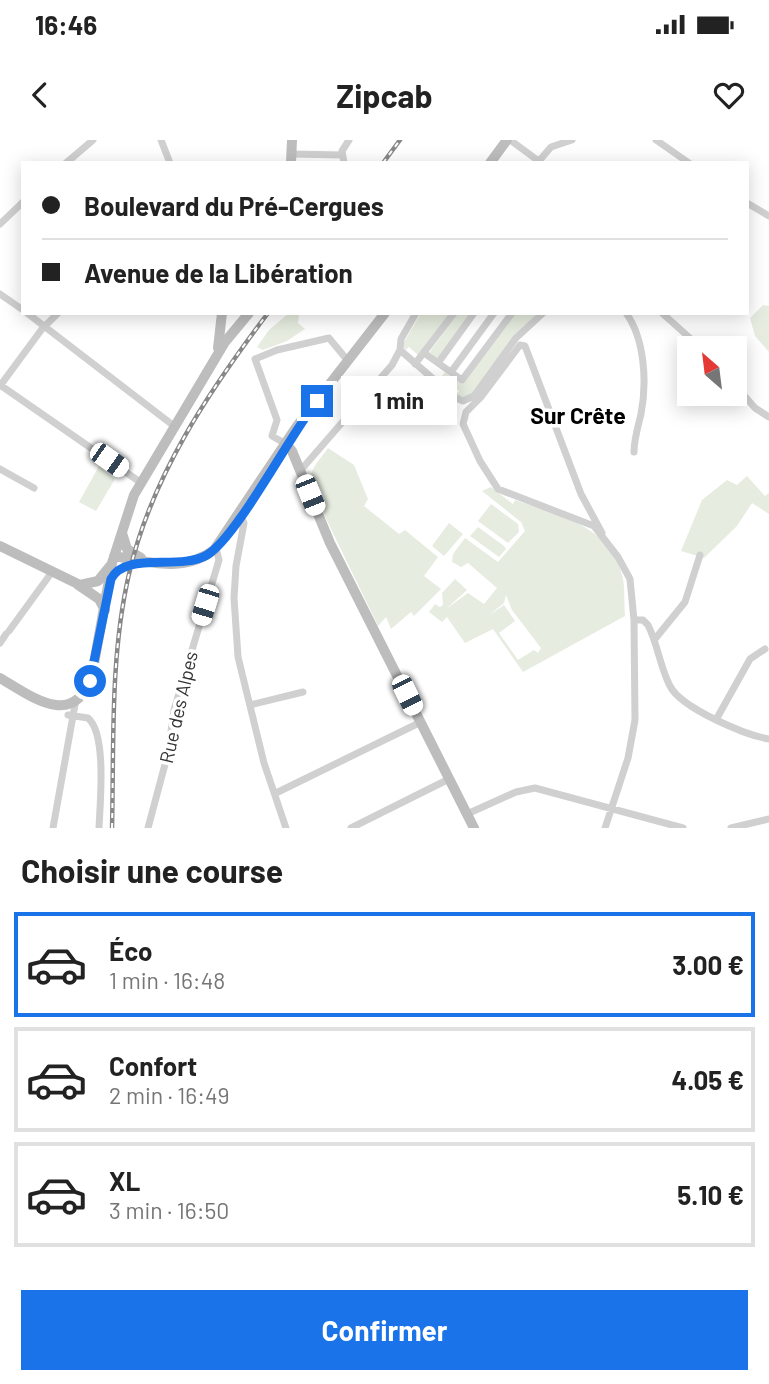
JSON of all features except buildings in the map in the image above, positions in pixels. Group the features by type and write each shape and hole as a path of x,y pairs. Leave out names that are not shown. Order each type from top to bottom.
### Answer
{"main road":[{"path":"291,158 292,140"},
{"path":"492,161 508,140"},
{"path":"111,579 126,565 186,564 216,548 286,444 383,315"},
{"path":"221,316 227,330 234,331"},
{"path":"217,355 221,316"},
{"path":"2,684 68,712 92,675 113,560 121,530 141,482 217,355 245,316"},
{"path":"286,444 300,470 334,551 474,828"},
{"path":"269,471 281,463 291,463 300,470"},
{"path":"121,530 127,549 151,564"},
{"path":"0,545 76,584 99,599 105,610"},
{"path":"113,560 151,564"},
{"path":"76,584 87,585 98,581 113,560"}],"street":[{"path":"68,161 93,140"},
{"path":"161,140 169,161"},
{"path":"291,158 343,159 349,140"},
{"path":"508,140 537,161"},
{"path":"539,161 551,147 572,140"},
{"path":"656,140 686,161"},
{"path":"0,224 21,204"},
{"path":"749,204 769,216"},
{"path":"0,294 21,309"},
{"path":"29,315 174,426"},
{"path":"56,315 44,326 0,385 141,482"},
{"path":"300,470 383,375 400,350 400,342 415,315"},
{"path":"415,364 452,315"},
{"path":"438,363 473,315"},
{"path":"451,372 493,315"},
{"path":"424,353 462,380 511,315"},
{"path":"400,350 457,399 469,400 516,338 540,315"},
{"path":"627,315 638,334 643,377 641,412 634,452"},
{"path":"664,315 688,336"},
{"path":"286,444 272,436 277,420 254,363 256,358 329,338 348,361"},
{"path":"602,533 590,524 498,489 480,461 462,422 466,412 481,397 517,347 523,344 580,494 630,579 634,620 635,720 628,758 605,828"},
{"path":"747,399 769,417"},
{"path":"0,469 34,488"},
{"path":"240,515 244,523 236,566 235,620 240,667 286,828"},
{"name":"Rue des Alpes","path":"148,828 168,753 174,710 219,560 216,548"},
{"path":"655,639 685,602 700,555"},
{"path":"0,643 52,572"},
{"path":"634,620 644,621 655,639 673,691 686,703 736,730 769,738"},
{"path":"717,718 750,659 765,649"},
{"path":"250,705 303,692"},
{"path":"52,828 70,725 68,712 88,718 94,727 101,771 99,828"},
{"path":"276,793 421,722"},
{"path":"351,828 449,779"},
{"path":"467,814 530,789 682,828"},
{"path":"731,828 769,819"}],"shaded area":[{"path":"763,305 769,306 769,352 755,336 750,318"},
{"path":"287,315 299,315 298,323 305,329 287,341 263,350 257,347 269,330"},
{"path":"420,315 449,315 418,355 409,347 405,350 403,344"},
{"path":"457,315 470,315 437,359 429,353"},
{"path":"513,315 538,315 474,393 466,398 456,395 459,391 442,376 445,372 462,384"},
{"path":"328,448 354,465 368,499 364,506 399,534 405,530 438,557 424,576 441,589 414,616 411,612 391,629 386,617 378,626 318,502 325,499 320,487 313,490 312,473"},
{"path":"99,466 115,479 96,511 79,502"},
{"path":"747,476 765,496 769,493 769,514 752,503 737,526 704,558 681,551 702,500 727,480 737,485"},
{"path":"491,487 513,504 515,500 566,518 596,534 608,546 617,561 624,583 625,616 523,672 493,629 465,643 447,617 442,622 429,612 435,604 440,607 443,605 442,593 455,579 467,590 446,609 468,593 484,604 497,588 468,563 461,567 452,562 453,554 465,538 498,562 525,531 521,522 482,491","holes":["506,595 512,610 541,648 538,653 534,650 518,660 499,633 515,621 504,605 488,616 504,603"]},
{"path":"491,504 518,524 519,532 508,543 478,521"},
{"path":"449,523 463,534 444,556 432,546"},
{"path":"478,527 504,546 506,549 499,557 470,536"}],"railway":[{"path":"384,161 400,140"},
{"path":"112,828 116,668 123,605 139,538 167,469 185,436 224,373 267,315"}],"district":[{"name":"Sur Crête","path":"578,415"}],"route":[{"path":"90,681 111,579 117,571 129,564 186,564 214,550 222,542 293,432 317,401"}]}
